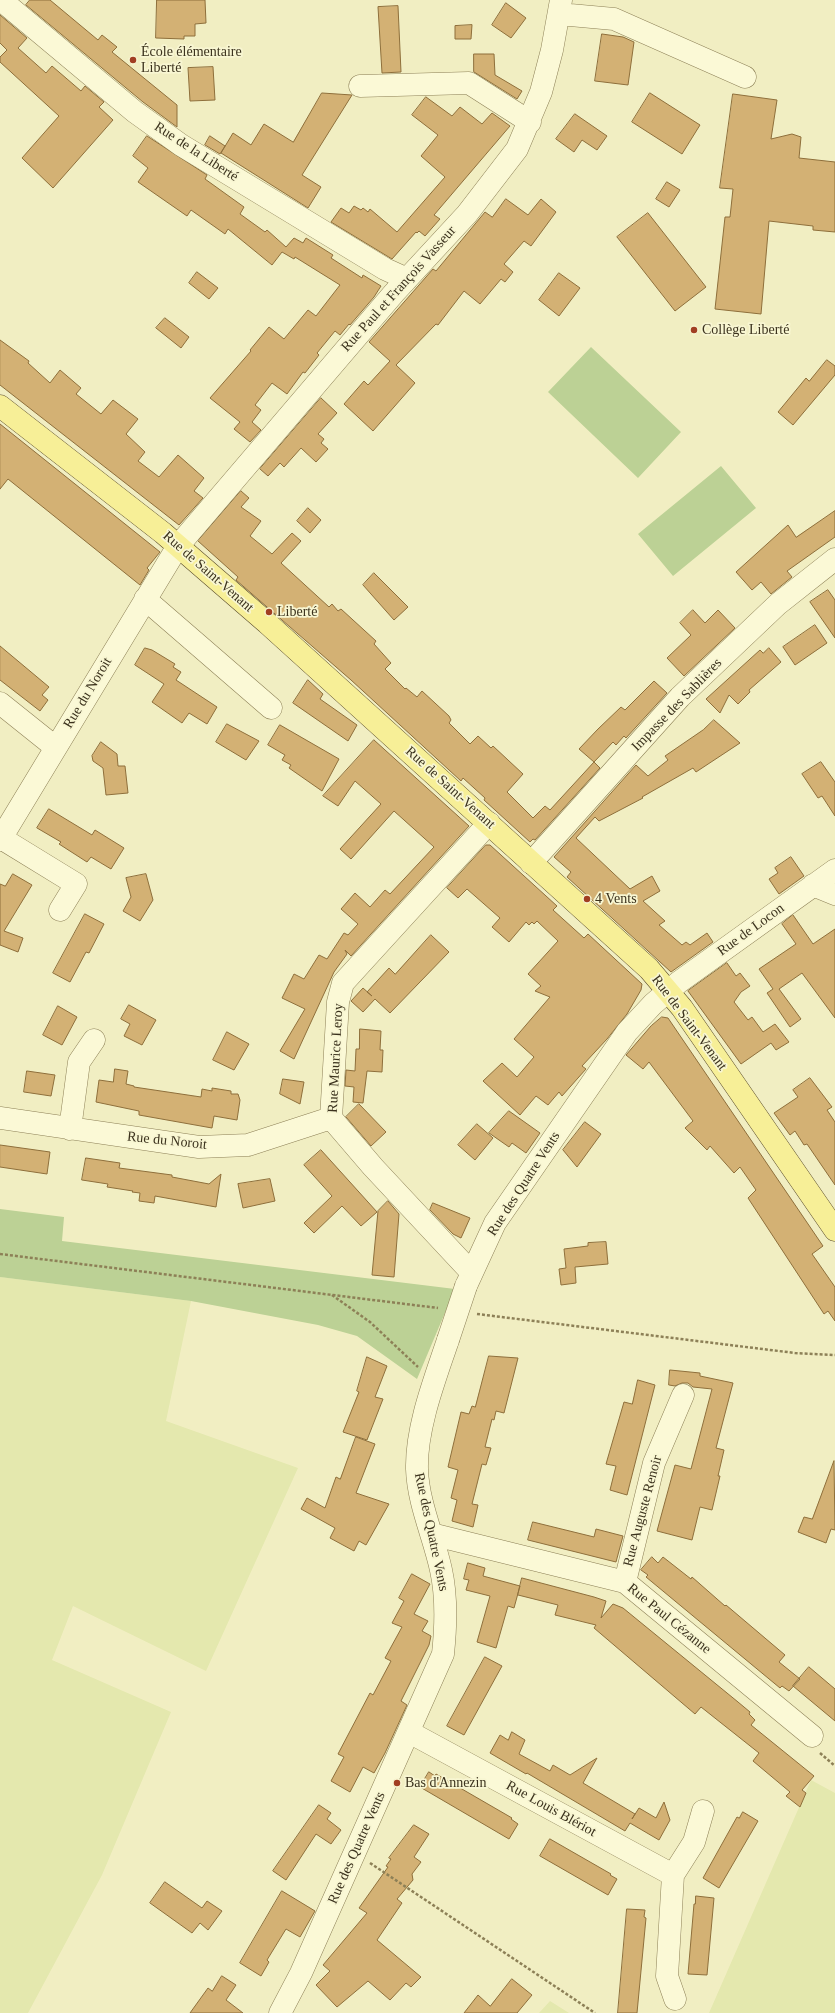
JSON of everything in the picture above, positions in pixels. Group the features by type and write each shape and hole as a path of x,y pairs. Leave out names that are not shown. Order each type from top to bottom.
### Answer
{"main road":[{"name":"Rue de Saint-Venant","path":"0,406 178,546 324,673 649,969 669,992 835,1230"}],"street":[{"name":"Rue de la Liberté","path":"1,0 135,112 181,145 384,269 407,279"},
{"name":"Rue Paul et François Vasseur","path":"178,546 407,279 467,214 512,157 530,122 541,92 560,7"},
{"path":"560,7 614,19 745,77"},
{"path":"360,86 469,83 530,122"},
{"name":"Rue du Noroit","path":"1,839 145,598 178,546"},
{"name":"Impasse des Sablières","path":"531,863 680,697 778,604 835,559"},
{"path":"145,598 271,708"},
{"path":"0,703 55,747"},
{"name":"Rue Maurice Leroy","path":"468,1279 331,1118 338,1002 343,983 489,823"},
{"path":"1,839 76,884 60,910"},
{"name":"Rue de Locon","path":"669,992 679,982 835,870"},
{"path":"813,885 835,894"},
{"name":"Rue des Quatre Vents","path":"280,2013 301,1973 443,1654 445,1601 441,1570 431,1534 417,1470 419,1441 434,1382 468,1279 495,1223 627,1032 653,1004 669,992"},
{"path":"70,1129 79,1062 94,1040"},
{"name":"Rue du Noroit","path":"0,1118 199,1147 248,1145 331,1118"},
{"name":"Rue Auguste Renoir","path":"625,1582 654,1463 682,1396"},
{"name":"Rue Paul Cézanne","path":"431,1534 625,1582 812,1736"},
{"name":"Rue Louis Blériot","path":"409,1732 673,1875"},
{"path":"675,1999 667,1976 673,1875 694,1842 703,1811"}],"path":[{"path":"0,1254 441,1309"},
{"path":"331,1295 370,1322 434,1382"},
{"path":"472,1313 795,1353 835,1355"},
{"path":"355,1853 594,2013"}],"green space":[{"path":"591,347 681,432 638,478 548,392"},
{"path":"721,466 756,508 673,576 638,534"},
{"path":"0,1209 64,1217 62,1241 455,1289 417,1379 357,1336 318,1325 191,1301 0,1277"},
{"path":"0,1277 191,1301 166,1421 298,1468 206,1671 73,1606 52,1660 171,1712 102,1875 28,2013 0,2013"},
{"path":"811,1780 835,1793 835,2013 709,2013"},
{"path":"550,2001 569,2013 539,2013"}],"building":[{"path":"30,0 50,0 98,40 102,35 117,47 112,52 177,105 177,127 143,102 26,5"},
{"path":"157,0 205,0 206,23 195,24 195,36 184,36 184,39 156,38"},
{"path":"506,3 526,18 511,38 492,25"},
{"path":"398,6 401,72 382,73 378,7"},
{"path":"0,15 27,38 18,48 46,73 52,66 81,91 85,86 104,102 99,107 113,120 53,188 22,158 59,116 0,62 0,57 7,50 0,43"},
{"path":"472,25 471,39 455,39 455,26"},
{"path":"602,34 623,37 634,42 628,85 595,81"},
{"path":"474,54 494,54 495,75 522,91 517,99 474,72"},
{"path":"213,67 215,100 190,101 188,68"},
{"path":"322,93 352,95 302,175 321,187 308,208 221,153 233,133 251,145 264,124 293,142"},
{"path":"650,93 700,125 682,154 632,122"},
{"path":"733,94 777,100 771,139 792,134 801,137 799,158 835,162 835,232 813,230 813,226 769,221 761,314 715,309 725,217 730,217 733,189 720,188"},
{"path":"426,97 452,116 460,107 482,124 492,113 510,126 434,215 440,219 425,236 419,231 417,233 416,232 392,259 331,222 341,208 349,213 354,206 361,210 363,208 368,212 370,209 397,232 445,177 421,156 438,135 412,115"},
{"path":"575,114 607,136 597,150 582,140 574,152 556,139"},
{"path":"147,136 207,175 205,179 244,207 240,214 265,232 267,230 286,247 294,238 303,243 306,238 333,255 331,258 362,278 363,275 381,286 374,297 340,335 335,331 317,353 319,355 305,373 303,372 287,394 272,383 255,405 261,410 252,422 261,430 250,442 234,429 240,422 210,398 251,351 250,350 269,327 284,339 308,310 316,316 340,285 295,257 294,259 282,252 272,265 228,229 225,234 191,210 187,216 138,182 148,168 133,156"},
{"path":"210,136 225,146 220,154 205,145"},
{"path":"667,182 680,190 669,207 656,199"},
{"path":"506,199 528,215 541,199 556,212 531,246 524,241 504,264 513,272 505,282 501,279 480,304 464,291 438,325 436,324 396,365 415,383 373,431 344,404 364,381 368,385 390,361 369,342 433,269 436,271 485,212 492,217"},
{"path":"648,213 706,287 675,311 617,237"},
{"path":"197,272 218,288 209,299 189,283"},
{"path":"559,273 580,288 559,316 539,300"},
{"path":"165,318 189,337 181,348 156,328"},
{"path":"0,340 29,361 28,363 50,383 60,370 81,388 76,394 101,414 113,400 138,419 126,434 145,452 138,461 159,477 178,455 204,478 194,491 203,498 179,525 0,385"},
{"path":"827,360 835,366 835,375 793,425 778,412 806,378 809,381"},
{"path":"321,398 337,413 318,434 324,439 321,443 328,449 316,462 301,448 284,467 280,463 268,476 260,469"},
{"path":"0,424 160,552 147,568 149,570 140,585 8,479 0,489"},
{"path":"241,491 249,498 241,507 261,521 250,536 272,554 292,533 301,541 281,563 329,607 332,604 338,611 341,609 376,641 374,644 391,663 385,669 405,689 406,688 417,697 422,691 449,716 451,720 449,723 470,744 478,736 491,748 493,746 523,774 507,792 533,818 545,806 550,810 594,762 600,768 535,840 533,839 530,842 484,800 485,798 463,778 461,781 351,680 236,580 238,577 198,541"},
{"path":"308,508 321,520 310,533 297,521"},
{"path":"835,511 835,537 787,571 792,577 771,594 761,582 752,590 736,572 788,525 796,537"},
{"path":"374,573 408,607 394,620 363,585"},
{"path":"828,590 835,600 835,638 810,602"},
{"path":"693,610 705,623 718,610 735,628 684,676 667,658 691,635 680,623"},
{"path":"815,625 827,643 795,665 783,647"},
{"path":"0,646 49,687 42,695 48,700 40,711 0,680"},
{"path":"145,648 152,650 175,664 173,667 181,672 176,680 217,707 207,724 189,713 182,723 152,702 164,684 135,665"},
{"path":"769,648 781,662 749,690 750,692 738,704 729,695 720,713 706,699 760,650 763,653"},
{"path":"308,680 323,694 320,699 357,725 348,741 293,703"},
{"path":"654,681 667,693 626,738 624,736 616,745 613,742 594,762 579,749 621,707 625,710"},
{"path":"714,720 740,743 696,772 693,768 642,797 643,798 599,821 595,817 576,838 630,889 652,876 660,891 643,901 665,921 659,925 682,945 686,942 690,945 707,933 713,942 671,972 567,877 571,872 554,857 636,765 648,776 668,760 665,756 703,730"},
{"path":"227,724 259,741 246,760 216,742"},
{"path":"280,725 339,759 322,791 289,768 291,765 282,760 285,755 268,745"},
{"path":"374,740 469,826 351,956 345,950 347,954 334,972 294,1059 280,1051 305,1009 282,998 294,974 304,979 319,955 327,959 344,933 348,935 358,924 341,909 355,893 370,907 385,890 390,894 434,847 394,811 351,859 340,849 381,804 355,781 338,806 323,796"},
{"path":"101,742 117,754 118,766 125,766 128,793 106,795 103,768 93,761 92,756"},
{"path":"821,762 835,782 835,816 822,796 818,798 802,774"},
{"path":"49,809 92,835 95,830 124,848 111,869 91,857 87,862 59,844 61,842 37,828"},
{"path":"486,845 490,845 557,906 553,910 584,938 588,934 642,984 641,990 627,1014 607,1039 582,1066 586,1069 562,1096 559,1092 548,1105 536,1096 520,1115 483,1081 502,1063 517,1077 534,1057 514,1039 550,997 535,991 541,986 528,974 558,941 537,921 534,924 532,922 529,925 526,922 509,942 492,927 500,918 467,889 458,898 447,888"},
{"path":"791,857 804,876 779,894 769,879 778,873 775,868"},
{"path":"13,874 32,885 4,931 23,938 18,952 0,945 0,884 5,886"},
{"path":"146,874 153,900 140,921 123,911 131,897 126,878"},
{"path":"85,914 104,924 89,953 86,952 70,982 53,973"},
{"path":"793,915 813,944 835,929 835,1018 802,973 779,989 801,1019 790,1027 767,993 773,989 759,969 796,944 782,924"},
{"path":"431,935 449,952 390,1013 375,999 363,1012 351,1001 363,988 367,992 389,968 395,974"},
{"path":"727,963 736,976 740,973 750,986 741,992 734,1002 748,1020 752,1017 763,1032 775,1024 789,1042 776,1050 771,1043 741,1064 688,991"},
{"path":"129,1005 156,1020 142,1045 124,1036 130,1024 121,1019"},
{"path":"58,1006 77,1017 62,1045 43,1035"},
{"path":"662,1017 668,1018 823,1246 812,1254 835,1287 835,1321 828,1311 824,1314 748,1198 756,1190 740,1167 734,1173 710,1146 707,1150 685,1128 693,1121 649,1062 643,1069 626,1055 651,1026"},
{"path":"360,1029 381,1031 380,1050 383,1050 382,1072 367,1071 363,1103 353,1102 354,1087 345,1086 346,1070 355,1071 356,1049 359,1049"},
{"path":"227,1032 249,1044 234,1070 213,1060"},
{"path":"115,1069 128,1071 126,1084 134,1087 201,1097 202,1089 212,1091 212,1088 231,1091 231,1094 238,1094 240,1100 237,1120 214,1116 212,1128 139,1115 139,1111 96,1102 99,1080 113,1082"},
{"path":"27,1071 55,1075 51,1096 24,1092"},
{"path":"810,1078 832,1107 827,1110 835,1122 835,1185 807,1144 804,1145 795,1131 790,1135 774,1113 798,1097 793,1090"},
{"path":"283,1079 304,1082 300,1104 280,1094"},
{"path":"359,1104 386,1132 371,1146 346,1117"},
{"path":"509,1111 540,1133 526,1153 512,1143 509,1147 489,1133"},
{"path":"585,1122 601,1134 577,1167 563,1150"},
{"path":"477,1124 493,1138 475,1160 458,1145"},
{"path":"0,1145 50,1152 47,1174 0,1167"},
{"path":"321,1150 377,1212 361,1226 342,1206 314,1233 304,1223 332,1196 304,1165"},
{"path":"86,1158 120,1163 119,1168 172,1175 172,1177 209,1184 221,1174 216,1207 155,1196 154,1203 139,1201 140,1193 107,1187 108,1184 82,1180"},
{"path":"270,1179 275,1201 243,1208 238,1184"},
{"path":"388,1201 399,1214 394,1277 372,1275 378,1211"},
{"path":"433,1203 470,1218 461,1238 453,1234 430,1210"},
{"path":"606,1242 608,1264 575,1267 576,1283 561,1285 559,1269 566,1268 564,1249 588,1246 588,1243"},
{"path":"489,1356 518,1358 504,1413 496,1411 494,1420 492,1419 485,1447 491,1448 486,1465 482,1464 472,1504 478,1505 473,1527 452,1521 457,1500 451,1498 458,1470 448,1467 461,1412 469,1414 472,1406 475,1407"},
{"path":"367,1357 387,1366 375,1397 383,1399 367,1440 343,1432 359,1392 357,1391"},
{"path":"670,1370 700,1373 700,1376 733,1383 716,1448 724,1450 712,1510 700,1507 692,1540 657,1531 675,1465 691,1469 712,1389 693,1387 688,1383 682,1383 675,1386 669,1385"},
{"path":"638,1380 655,1385 627,1495 610,1490 616,1466 606,1464 624,1402 632,1404"},
{"path":"356,1437 375,1444 356,1493 389,1504 366,1545 359,1541 354,1551 330,1538 335,1528 301,1509 307,1498 325,1508 336,1477 340,1479"},
{"path":"834,1461 835,1530 831,1529 826,1543 798,1532 804,1517 812,1519"},
{"path":"533,1522 594,1537 596,1529 623,1536 616,1562 528,1540"},
{"path":"652,1557 658,1563 663,1557 691,1579 692,1577 725,1606 726,1605 785,1655 779,1662 800,1679 789,1691 782,1686 780,1688 646,1577 648,1575 641,1570"},
{"path":"468,1563 485,1568 483,1576 520,1586 514,1608 508,1606 496,1648 477,1642 490,1596 466,1590 469,1580 464,1579"},
{"path":"412,1574 430,1584 414,1614 428,1621 422,1631 431,1636 429,1645 401,1701 407,1705 385,1753 374,1773 363,1767 350,1792 331,1781 344,1757 338,1754 370,1693 373,1695 391,1661 385,1658 402,1627 392,1623 404,1601 399,1598"},
{"path":"522,1578 606,1601 601,1618 613,1604 623,1608 738,1702 750,1712 749,1714 755,1720 751,1725 814,1776 802,1790 806,1793 800,1807 786,1796 790,1792 753,1761 759,1753 701,1707 695,1714 594,1628 596,1625 555,1615 558,1605 518,1595"},
{"path":"485,1657 502,1666 464,1735 447,1726"},
{"path":"809,1667 835,1689 835,1721 793,1686"},
{"path":"512,1732 525,1740 519,1754 550,1771 553,1765 570,1775 597,1758 583,1783 635,1814 632,1819 639,1808 656,1818 664,1802 670,1820 659,1840 630,1823 625,1831 490,1753 500,1735 508,1740"},
{"path":"429,1772 435,1776 436,1774 512,1818 511,1819 518,1824 509,1839 420,1787"},
{"path":"319,1805 331,1813 327,1819 341,1830 331,1844 316,1834 286,1880 273,1871"},
{"path":"743,1812 758,1821 719,1888 703,1878 737,1817 739,1818"},
{"path":"414,1825 429,1834 414,1857 421,1862 412,1874 413,1880 397,1899 402,1903 377,1940 421,1977 411,1987 406,1983 390,2000 368,1981 337,2007 316,1985 330,1971 323,1965 367,1913 359,1908 388,1867 386,1866 391,1859 389,1858"},
{"path":"550,1839 611,1874 610,1875 617,1879 608,1895 540,1856"},
{"path":"165,1882 202,1908 207,1901 222,1911 208,1930 200,1923 192,1933 150,1903"},
{"path":"282,1891 315,1911 300,1937 286,1929 267,1960 269,1962 261,1976 240,1963"},
{"path":"696,1896 714,1898 707,1975 688,1974"},
{"path":"627,1909 645,1910 644,1917 646,1918 637,2013 618,2013"},
{"path":"222,1976 236,1985 226,2000 243,2013 190,2013 208,1988 212,1991"},
{"path":"512,1979 532,1995 517,2013 464,2013 478,1995 490,2006"}],"place":[{"name":"École élémentaire Liberté","path":"133,60"},
{"name":"Collège Liberté","path":"694,330"},
{"name":"Liberté","path":"269,612"},
{"name":"4 Vents","path":"587,899"},
{"name":"Bas d'Annezin","path":"397,1783"}]}
